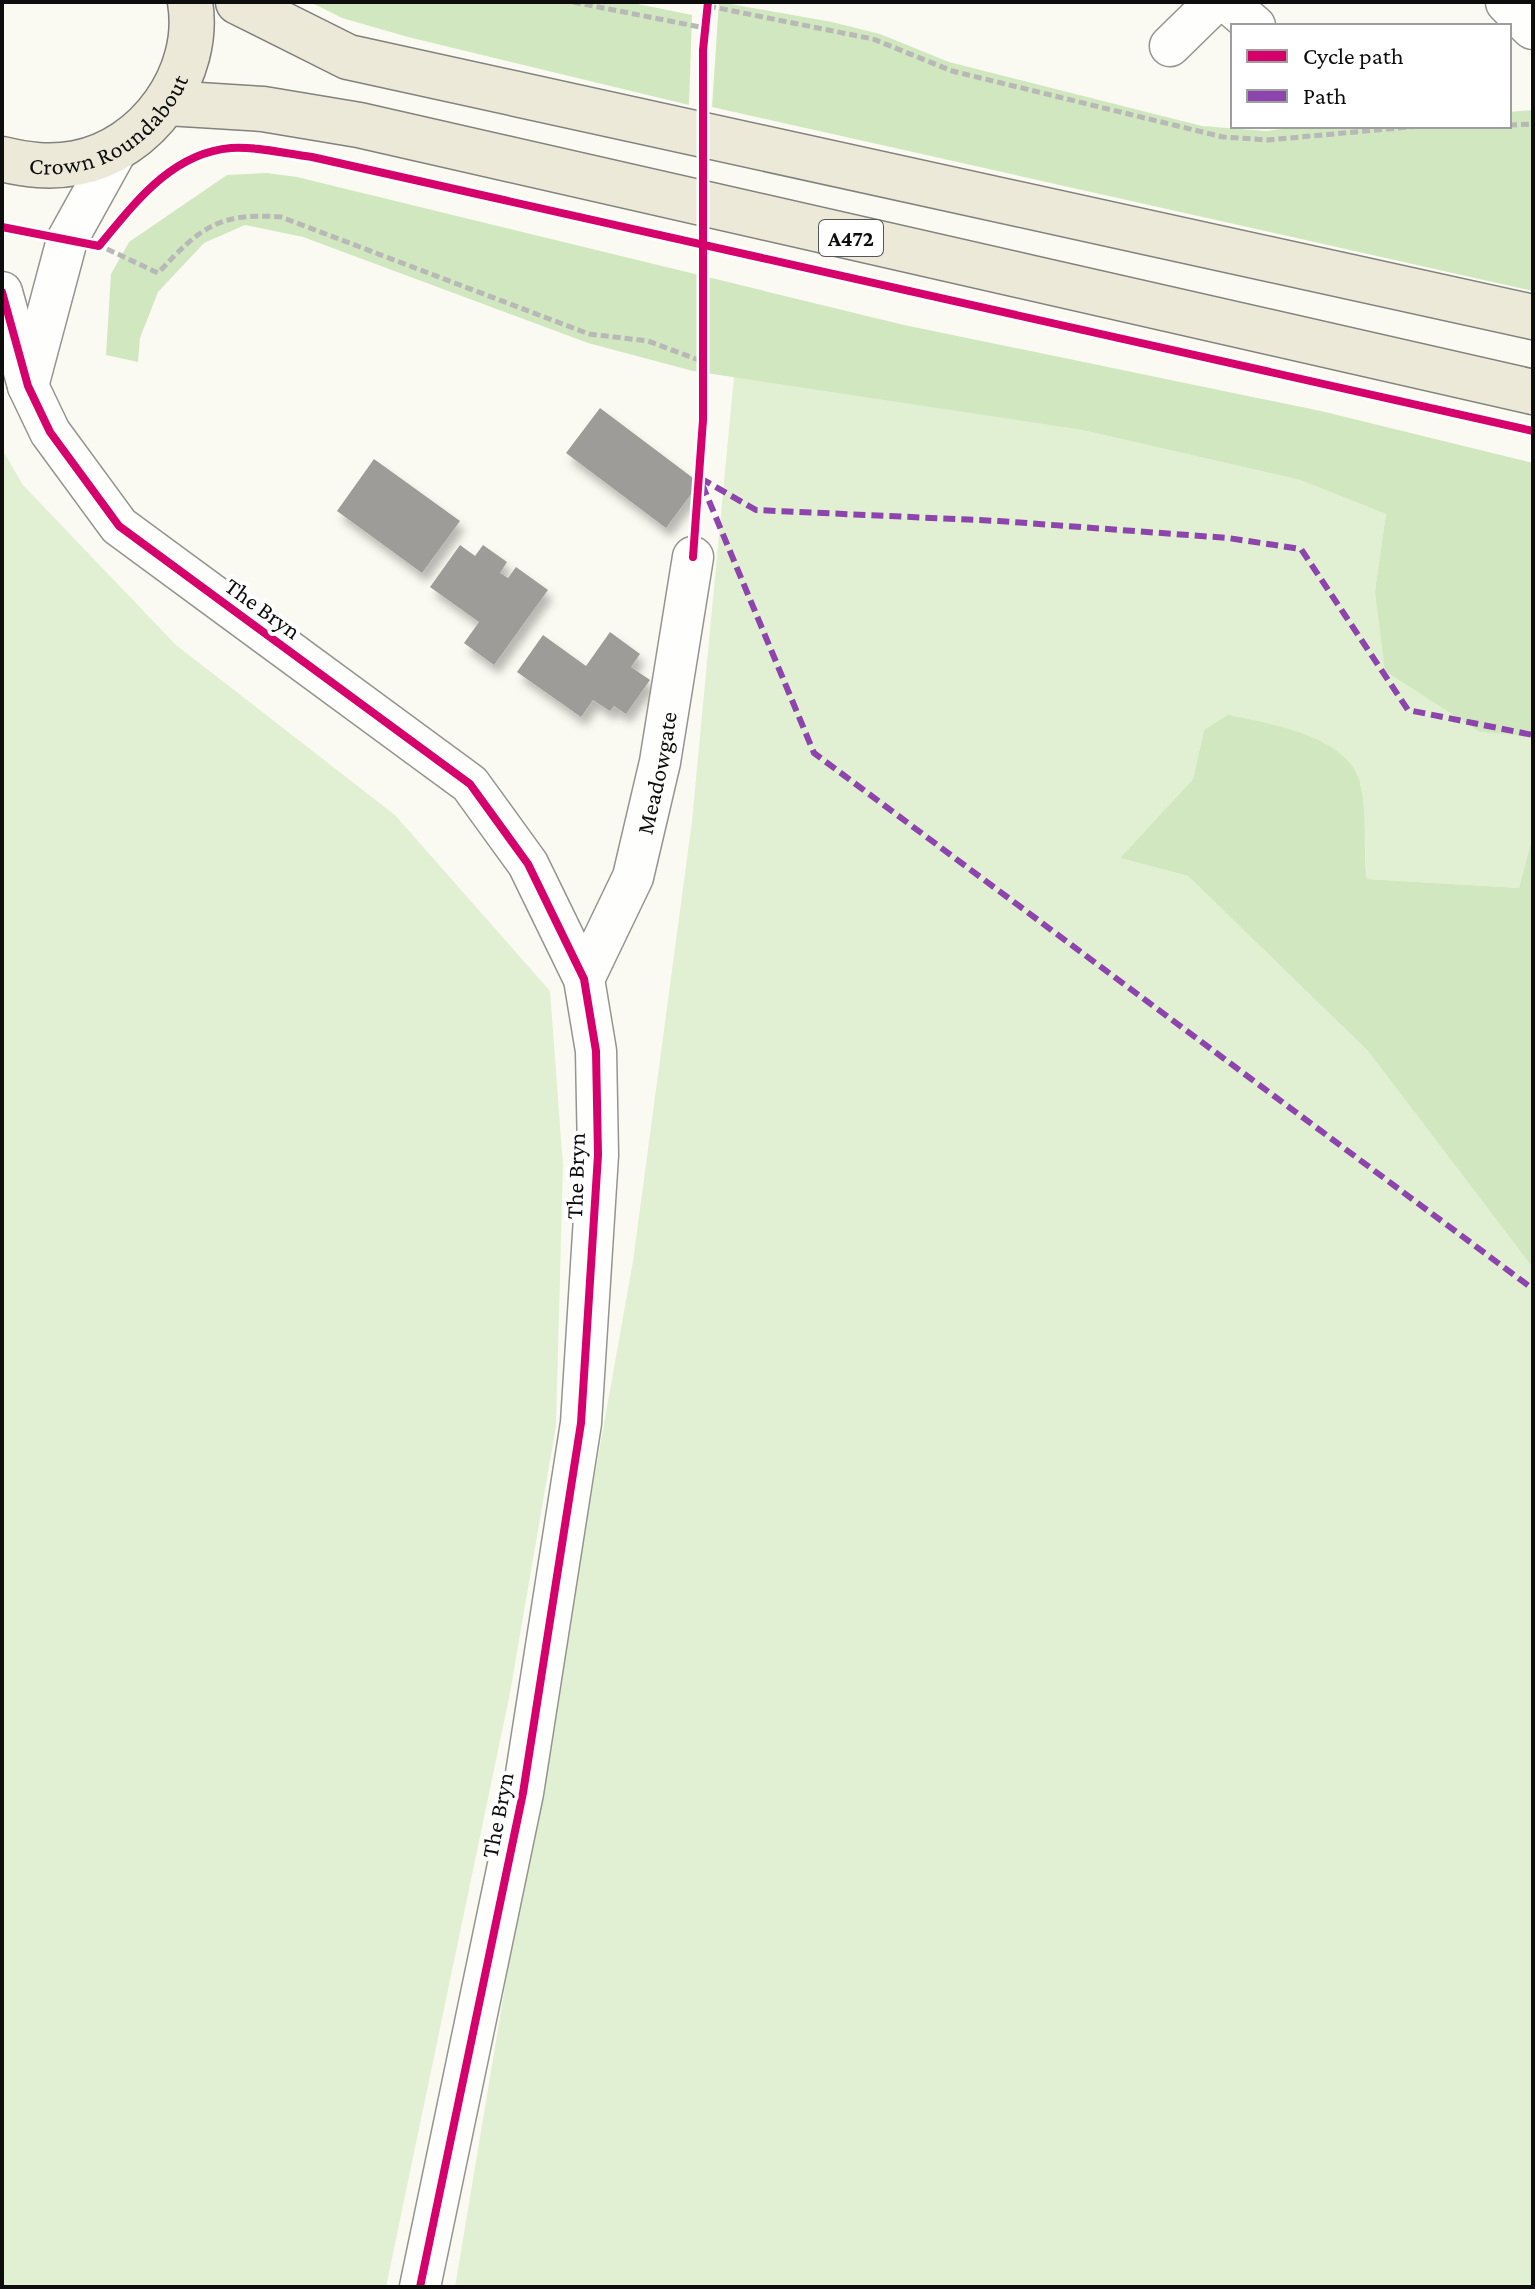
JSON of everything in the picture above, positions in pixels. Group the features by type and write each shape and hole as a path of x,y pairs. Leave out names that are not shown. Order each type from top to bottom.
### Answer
{"main road":[{"name":"Crown Roundabout","path":"2,159 33,166 77,163 118,148 145,128 167,103 186,61 192,16 190,2"},
{"path":"238,2 348,57 1533,317"},
{"name":"A472","path":"167,103 263,109 359,125 1533,392"}],"street":[{"path":"1170,46 1215,2"},
{"path":"1227,2 1253,24"},
{"path":"1508,2 1533,27"},
{"path":"28,386 67,240 118,148"},
{"name":"The Bryn","path":"2,292 28,386 50,432 119,526 470,784 528,864 584,979 596,1051 598,1155 581,1423 523,1793 420,2287"},
{"name":"Meadowgate","path":"584,979 633,877 660,762 693,557"}],"path":[{"path":"573,2 705,28"},
{"path":"704,39 708,4 873,39 952,71 1223,137 1268,140 1368,128"},
{"path":"1511,125 1533,124"},
{"path":"109,233 99,246 158,273 193,235 224,219 248,215 281,217 589,334 648,341 704,362"},
{"path":"704,352 704,377"}],"green space":[{"path":"310,2 628,2 692,15 689,105 408,37 342,18"},
{"path":"719,2 832,22 880,34 949,62 1202,126 1266,131 1289,128 1511,128 1511,112 1533,110 1533,291 712,107"},
{"path":"266,173 297,177 904,325 1321,411 1533,463 1533,737 1480,732 1385,671 1375,591 1386,514 1300,480 1082,430 693,371 588,343 303,237 245,225 204,243 158,292 140,338 138,362 106,355 111,274 129,242 227,175"},
{"path":"734,376 1082,430 1300,480 1386,514 1375,591 1480,732 1533,737 1533,834 1519,888 1367,879 1361,784 1204,730 1193,779 1120,858 1188,876 1368,1051 1533,1268 1533,2287 455,2287 523,1879 633,1261 692,821"},
{"path":"2,449 23,485 176,645 395,815 550,991 563,1165 556,1426 510,1693 386,2287 2,2287"},
{"path":"1228,715 1307,735 1326,744 1354,770 1363,798 1367,879 1519,888 1533,834 1533,1268 1368,1051 1188,876 1120,858 1193,779 1204,730"}],"building":[{"path":"600,408 693,478 692,493 666,528 566,453"},
{"path":"374,459 460,521 422,573 337,511"},
{"path":"460,545 475,556 483,545 507,562 500,573 508,578 516,567 548,590 494,665 464,643 479,622 430,587"},
{"path":"610,632 640,654 631,667 650,680 626,714 614,706 610,711 593,700 581,717 517,672 543,635 586,666"}],"marked path":[{"path":"700,478 756,510 999,521 1228,538 1301,549 1408,710 1533,735"},
{"path":"702,484 814,753 1533,1289"}],"cycle path":[{"path":"693,557 703,420 703,50 708,2"},
{"path":"2,227 99,246 140,198 172,170 210,152 231,148 261,149 312,157 1533,431"},
{"path":"2,292 28,386 50,432 119,526 470,784 528,864 584,979 596,1051 598,1155 581,1423 523,1793 420,2287"}]}
